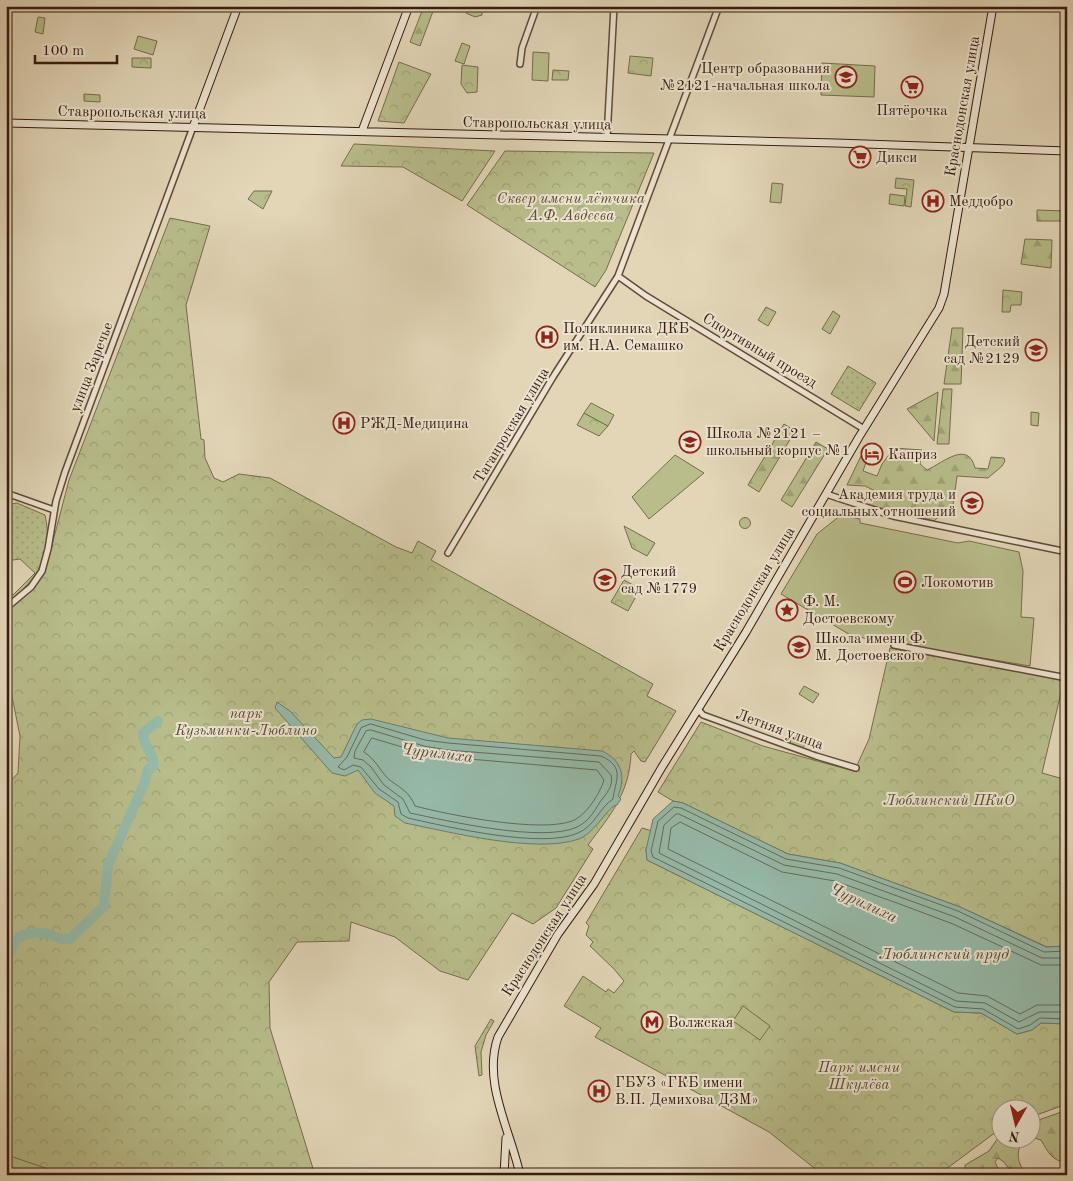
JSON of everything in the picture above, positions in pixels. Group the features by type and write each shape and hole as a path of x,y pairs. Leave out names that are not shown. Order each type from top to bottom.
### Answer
{"main road":[{"path":"192,127 238,6"},
{"path":"362,132 409,6"},
{"name":"Краснодонская улица","path":"506,1132 494,1072 494,1051 498,1037 558,934 594,884 942,301 993,6"},
{"name":"Ставропольская улица","path":"6,122 1067,151"},
{"path":"504,1175 506,1132"},
{"path":"506,1132 520,1175"}],"street":[{"path":"520,64 522,48 537,6"},
{"path":"607,138 614,6"},
{"name":"Таганрогская улица","path":"448,553 563,361 618,276 719,6"},
{"name":"улица Заречье","path":"6,608 31,587 42,571 48,549 54,510 69,461 192,127"},
{"name":"Спортивный проезд","path":"618,276 646,296 864,429"},
{"path":"6,493 54,510"},
{"path":"826,494 893,516 1067,552"},
{"path":"894,645 1067,678"},
{"name":"Летняя улица","path":"698,709 703,715 856,768"}],"green space":[{"path":"424,6 435,6 420,46 410,42"},
{"path":"469,6 482,6 482,15 475,17 466,13"},
{"path":"38,17 45,18 43,34 35,32"},
{"path":"138,36 157,41 153,55 134,49"},
{"path":"462,43 470,46 464,64 455,61"},
{"path":"533,52 549,53 548,81 532,80"},
{"path":"630,56 653,58 651,76 628,73"},
{"path":"132,58 151,58 151,68 132,67"},
{"path":"399,62 431,74 404,123 378,121"},
{"path":"822,63 875,66 874,97 821,95"},
{"path":"462,65 478,67 477,92 467,93 461,84"},
{"path":"553,70 569,71 568,80 552,80"},
{"path":"84,94 100,95 100,102 84,101"},
{"path":"354,144 495,151 462,201 403,167 341,166"},
{"name":"Сквер имени лётчика А.Ф. Авдеева","path":"505,151 654,153 606,270 595,287 467,205"},
{"path":"896,178 914,180 911,207 905,206 907,189 895,188"},
{"path":"772,183 783,184 781,203 770,202"},
{"path":"254,191 272,191 263,209 248,199"},
{"path":"890,194 905,196 904,206 889,204"},
{"path":"1037,210 1067,211 1067,221 1037,221"},
{"name":"парк Кузьминки-Люблино","path":"170,218 210,226 186,305 201,439 204,440 205,458 214,478 223,482 239,474 270,478 396,547 412,553 418,541 436,551 431,560 653,684 647,696 676,711 645,762 641,761 634,751 631,754 630,768 623,792 611,813 588,845 593,849 556,908 533,924 512,913 468,980 440,971 395,937 351,922 349,941 297,942 269,982 270,1028 315,1175 6,1175 6,786 18,773 20,736 6,667 6,612 33,589 45,572 69,480"},
{"path":"1025,239 1052,240 1051,268 1021,264"},
{"path":"1003,290 1022,292 1021,305 1011,305 1010,312 1002,312"},
{"path":"766,307 776,312 768,326 758,320"},
{"path":"833,311 840,316 830,334 822,329"},
{"path":"952,328 963,328 961,384 944,384"},
{"path":"848,366 876,383 859,411 831,394"},
{"path":"943,389 952,389 949,444 937,444"},
{"path":"938,392 934,441 907,409"},
{"path":"591,403 614,415 608,426 584,413"},
{"path":"1031,412 1039,413 1038,426 1031,425"},
{"path":"584,413 608,426 599,436 577,425"},
{"path":"784,424 795,431 759,492 748,485"},
{"path":"816,442 828,449 792,507 781,500"},
{"path":"894,448 922,450 920,464 927,470 948,458 961,454 967,455 972,460 975,468 988,469 991,457 1004,458 1005,461 988,478 957,476 952,513 944,512 934,521 869,505 877,492 865,486 847,485 861,456 868,457 863,471 877,476 882,464"},
{"path":"675,455 704,473 649,519 632,497"},
{"path":"17,503 45,515 47,542 41,566 26,586 6,604 6,592 13,595 35,573 20,559 6,561 6,505"},
{"name":"Локомотив","path":"841,515 860,519 860,523 958,543 969,541 1019,552 1023,571 1021,617 1034,618 1030,666 852,636 781,594 817,534"},
{"path":"745,517 751,523 745,529 739,523"},
{"path":"624,526 655,543 647,556 632,548"},
{"path":"624,580 640,589 628,611 611,602"},
{"name":"Люблинский ПКиО","path":"890,648 1064,680 1042,773 1067,780 1067,946 1047,947 960,907 840,863 788,854 683,803 673,801 658,792 701,722 763,746 857,772 858,763 869,739"},
{"path":"804,686 819,694 813,703 799,694"},
{"path":"792,737 806,742 803,748 790,743"},
{"name":"Парк имени Шкулёва","path":"642,828 652,831 646,850 647,860 954,1012 981,1013 1017,1034 1032,1030 1041,1023 1067,1024 1067,1104 1040,1114 1040,1098 990,1098 990,1136 938,1175 823,1175 769,1132 595,1037 601,1028 564,1006 583,976 606,992 608,989 614,993 624,981 590,946 593,942 586,935 589,926 586,923"},
{"path":"743,1006 770,1026 760,1040 733,1021"},
{"path":"491,1019 494,1021 486,1035 481,1052 482,1075 479,1076 475,1046"},
{"path":"1067,1110 1067,1163 1054,1158 1040,1140 1040,1119"},
{"path":"991,1148 1019,1148 1019,1162 1027,1175 1013,1175 1004,1162 998,1158 995,1162 1001,1175 979,1175 965,1169 965,1165"},
{"path":"10,1156 63,1175 6,1175 6,1159"}],"water":[{"path":"277,702 290,711 334,758 341,757 357,724 362,720 371,719 448,738 602,751 618,764 622,776 618,796 621,799 585,836 561,843 517,843 493,840 405,823 395,816 394,806 375,793 358,770 345,776 332,773 275,708"},
{"name":"Люблинский пруд","path":"673,801 683,803 788,854 840,863 960,907 1046,947 1067,946 1067,1024 1041,1023 1032,1030 1017,1034 981,1013 954,1012 647,860 646,850 653,819"}],"waterway":[{"name":"Чурилиха","path":"6,952 10,952 18,937 29,934 44,933 60,939 70,939 104,906 108,865 144,784 148,769 154,765 152,756 143,738 143,733 158,721"}],"place":[{"name":"Центр образования №2121-начальная школа","path":"846,77"},
{"name":"Пятёрочка","path":"912,87"},
{"name":"Дикси","path":"860,157"},
{"name":"Меддобро","path":"933,201"},
{"name":"Поликлиника ДКБ им. Н.А. Семашко","path":"547,337"},
{"name":"Детский сад №2129","path":"1036,350"},
{"name":"РЖД-Медицина","path":"344,423"},
{"name":"Школа №2121 – школьный корпус №1","path":"690,442"},
{"name":"Каприз","path":"872,454"},
{"name":"Академия труда и социальных отношений","path":"972,503"},
{"name":"Детский сад №1779","path":"605,580"},
{"name":"Локомотив","path":"905,582"},
{"name":"Ф. М. Достоевскому","path":"787,610"},
{"name":"Школа имени Ф. М. Достоевского","path":"799,647"},
{"name":"Волжская","path":"652,1022"},
{"name":"ГБУЗ «ГКБ имени В.П. Демихова ДЗМ»","path":"599,1091"}]}
